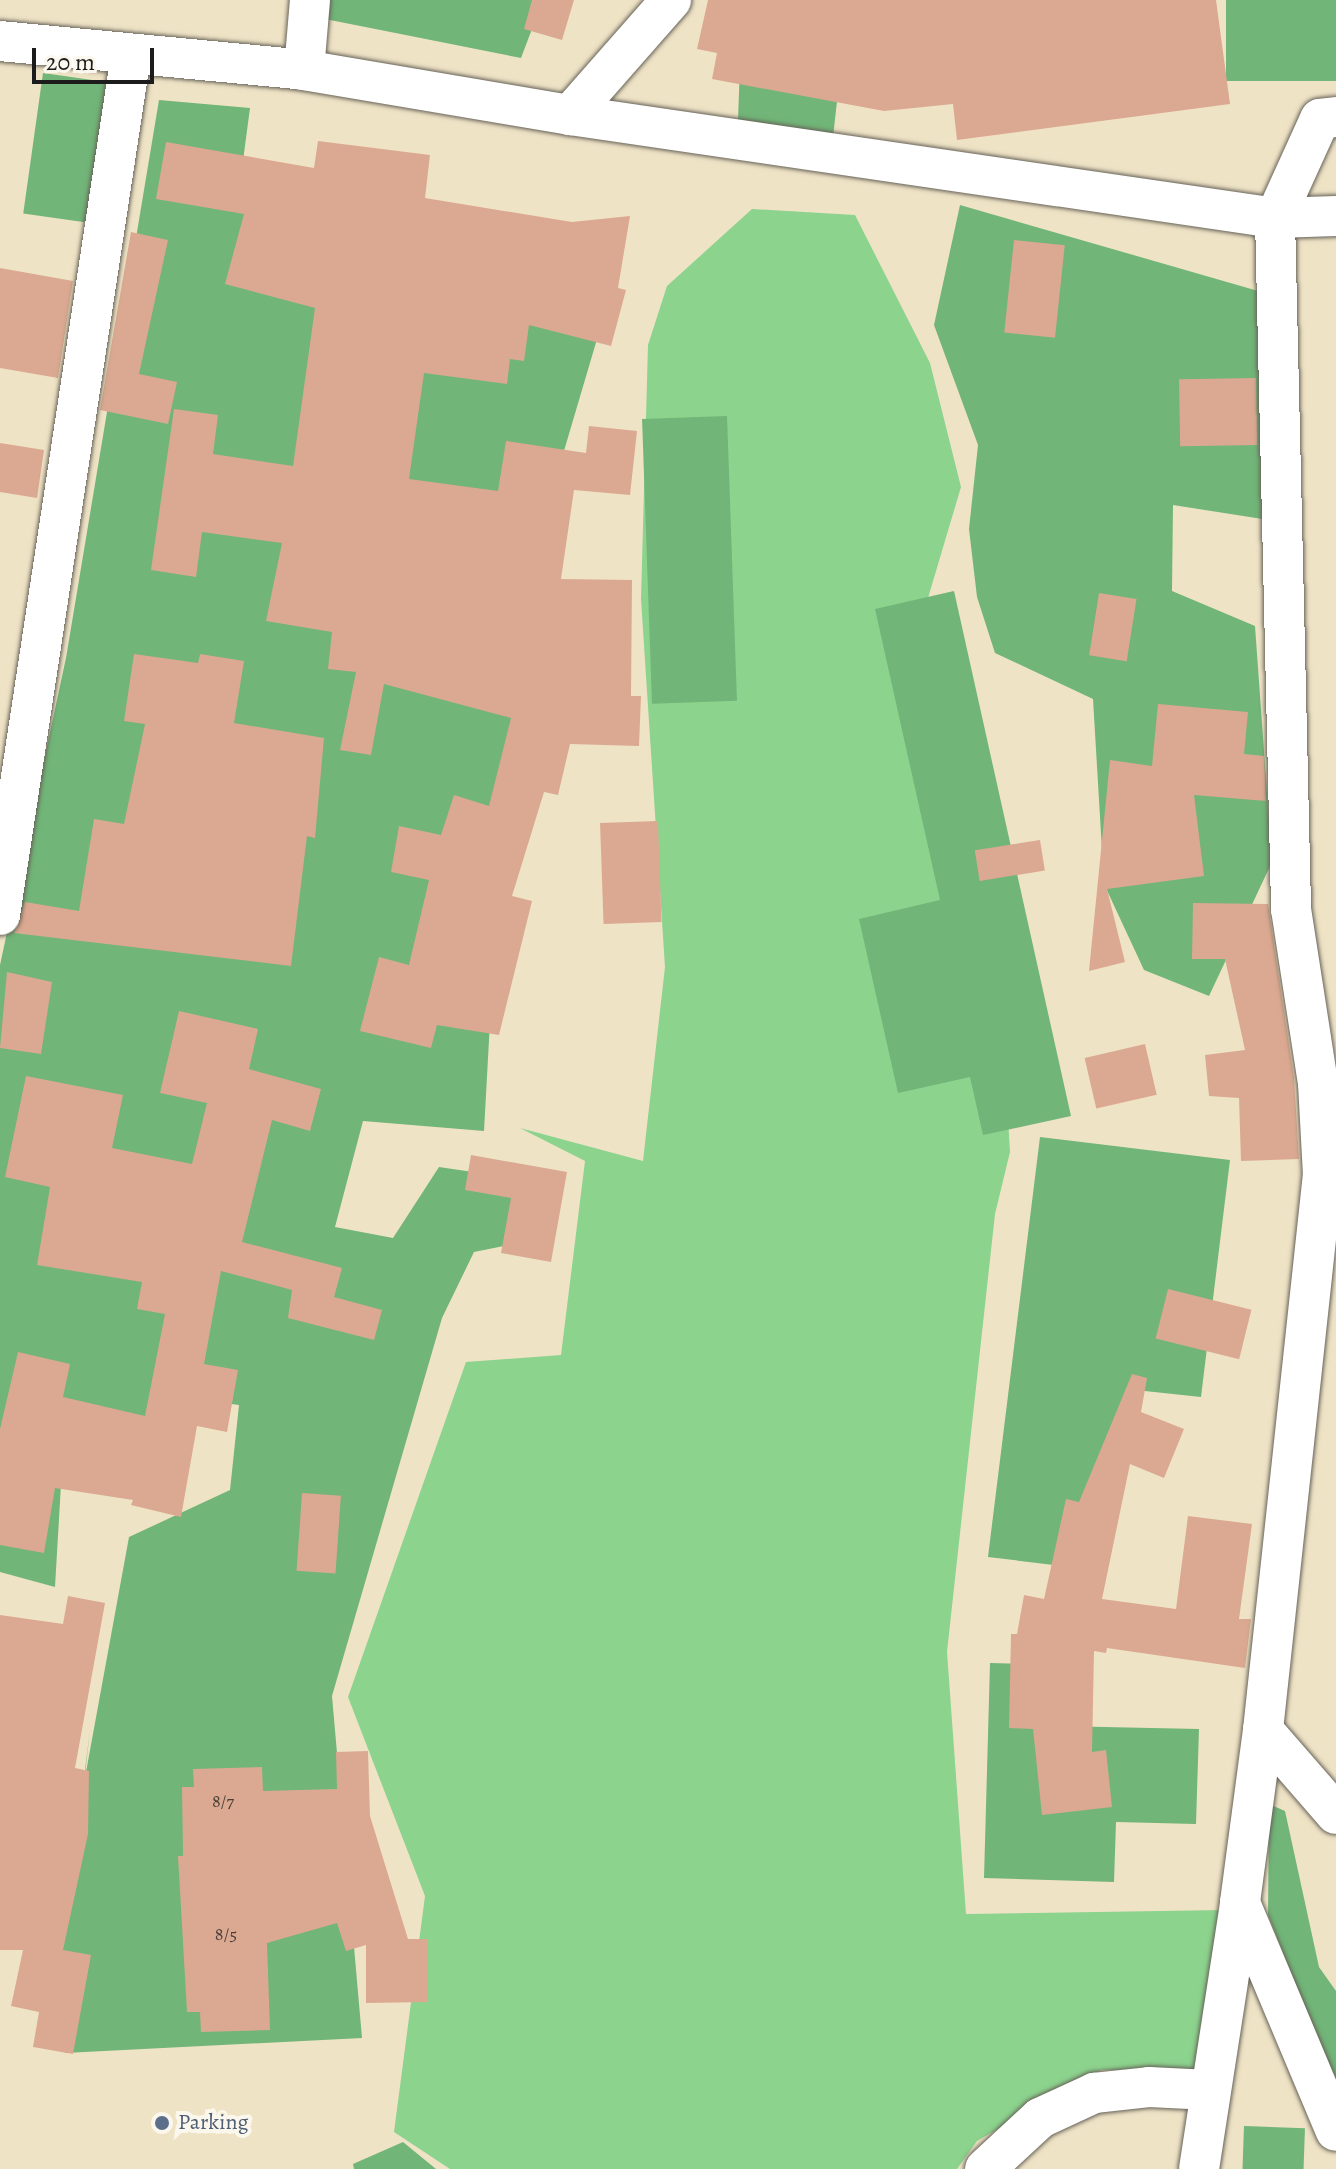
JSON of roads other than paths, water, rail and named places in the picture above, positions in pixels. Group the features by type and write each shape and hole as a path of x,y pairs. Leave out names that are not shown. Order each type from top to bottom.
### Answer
{"street":[{"path":"304,70 310,0"},
{"path":"570,115 671,0"},
{"path":"0,41 304,70 570,115 1275,218 1336,216"},
{"path":"0,915 131,55"},
{"path":"1199,2169 1263,1730 1323,1174 1318,1083 1291,909 1275,218 1320,119 1336,117"},
{"path":"1263,1730 1336,1814"},
{"path":"1240,1903 1336,2131"},
{"path":"985,2169 1040,2118 1094,2093 1149,2087 1210,2090"}],"place":[{"name":"Parking","path":"162,2123"}]}
